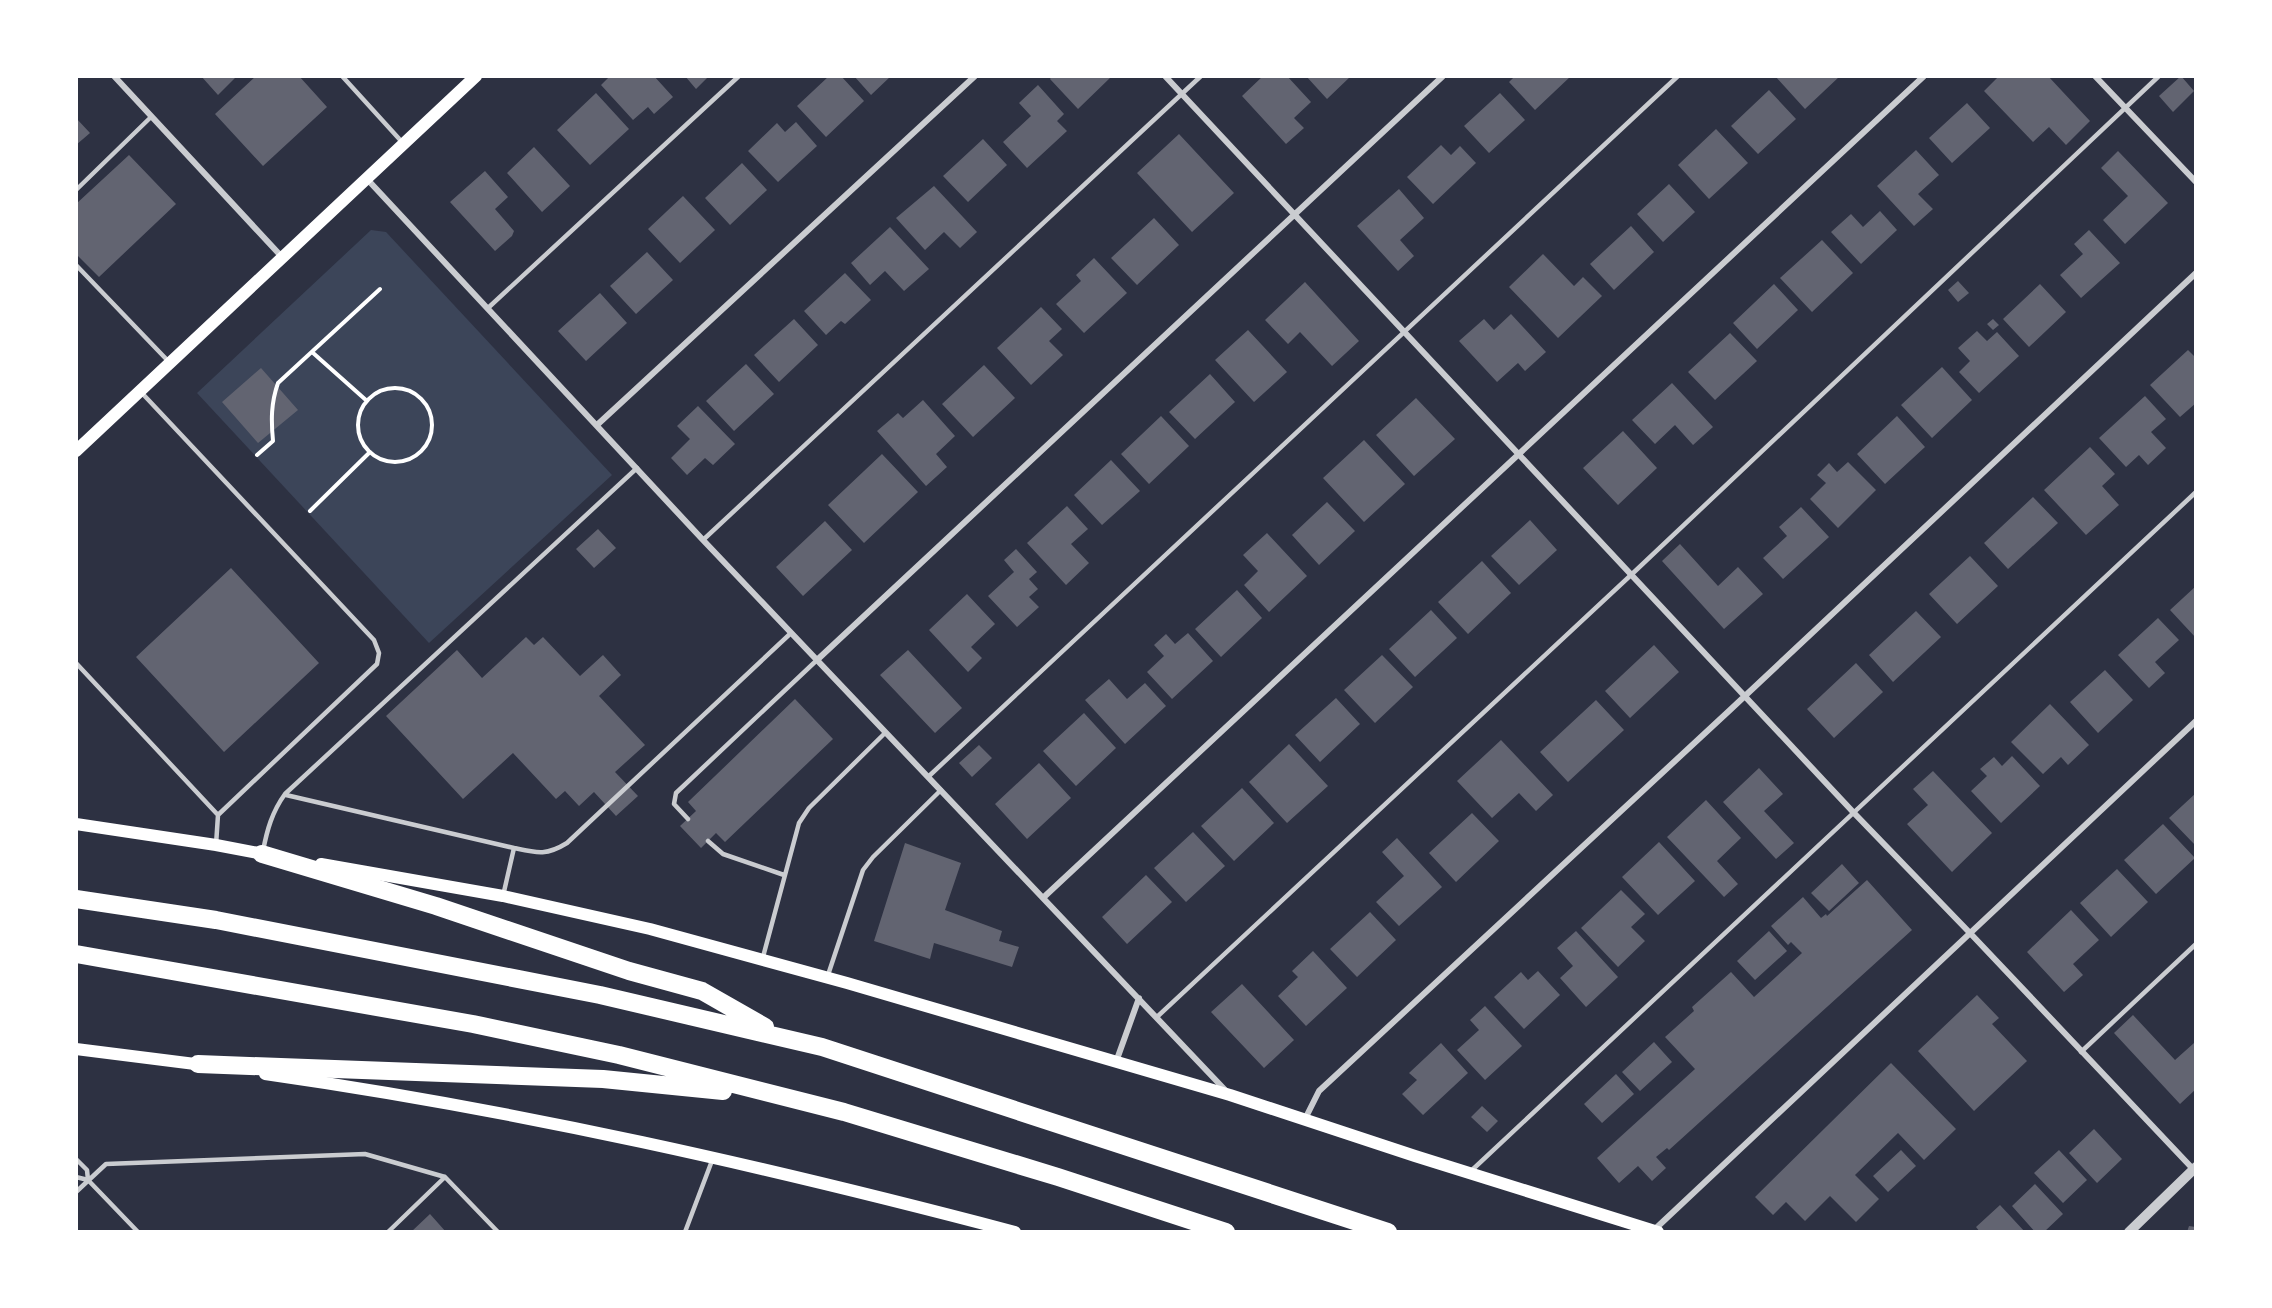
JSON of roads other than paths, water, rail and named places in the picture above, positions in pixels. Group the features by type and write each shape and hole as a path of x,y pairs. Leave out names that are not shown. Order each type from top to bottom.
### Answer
{"highway":[{"path":"262,854 436,906 628,971 702,991 782,1036"},
{"path":"76,899 251,927 600,995 782,1036 822,1047 1388,1232"},
{"path":"76,954 472,1024 619,1054 844,1112 1226,1232"},
{"path":"198,1064 603,1078 784,1097"}],"main road":[{"path":"76,451 476,76"},
{"path":"76,824 216,845 503,896 650,929 828,978 1230,1095 1656,1231"},
{"path":"76,1049 340,1085 519,1118 714,1157 908,1203 1015,1232"}],"street":[{"path":"114,76 282,258"},
{"path":"597,424 975,76"},
{"path":"1165,76 1854,813 2195,1169 2129,1232"},
{"path":"817,660 1443,76"},
{"path":"1044,897 1924,76"},
{"path":"2095,76 2196,182"},
{"path":"367,179 885,733 1044,897 1230,1095"},
{"path":"1305,1119 1319,1091 2196,273"},
{"path":"1656,1231 2196,721"},
{"path":"1116,1062 1139,998"}],"lane":[{"path":"342,76 404,144"},
{"path":"488,308 739,76"},
{"path":"704,540 1201,76"},
{"path":"928,777 1678,76"},
{"path":"1157,1017 1631,575 2159,76"},
{"path":"76,190 152,117"},
{"path":"76,265 170,363"},
{"path":"140,391 374,640 379,653 376,664 218,815 216,845"},
{"path":"262,854 267,830 276,807 285,794 637,468"},
{"path":"1469,1172 2196,492"},
{"path":"285,794 539,854 554,851 567,843 791,633"},
{"path":"688,819 674,804 676,793 817,660"},
{"path":"76,663 218,815"},
{"path":"762,960 799,823 809,808 885,733"},
{"path":"828,978 863,870 873,857 941,790"},
{"path":"708,841 723,854 784,875"},
{"path":"503,896 514,848"},
{"path":"2081,1052 2196,944"},
{"path":"76,1192 106,1164 365,1154 445,1177 498,1232"},
{"path":"685,1232 714,1157"},
{"path":"76,1159 87,1170 88,1180"},
{"path":"76,1177 88,1180 138,1232"},
{"path":"388,1232 445,1177"}]}
